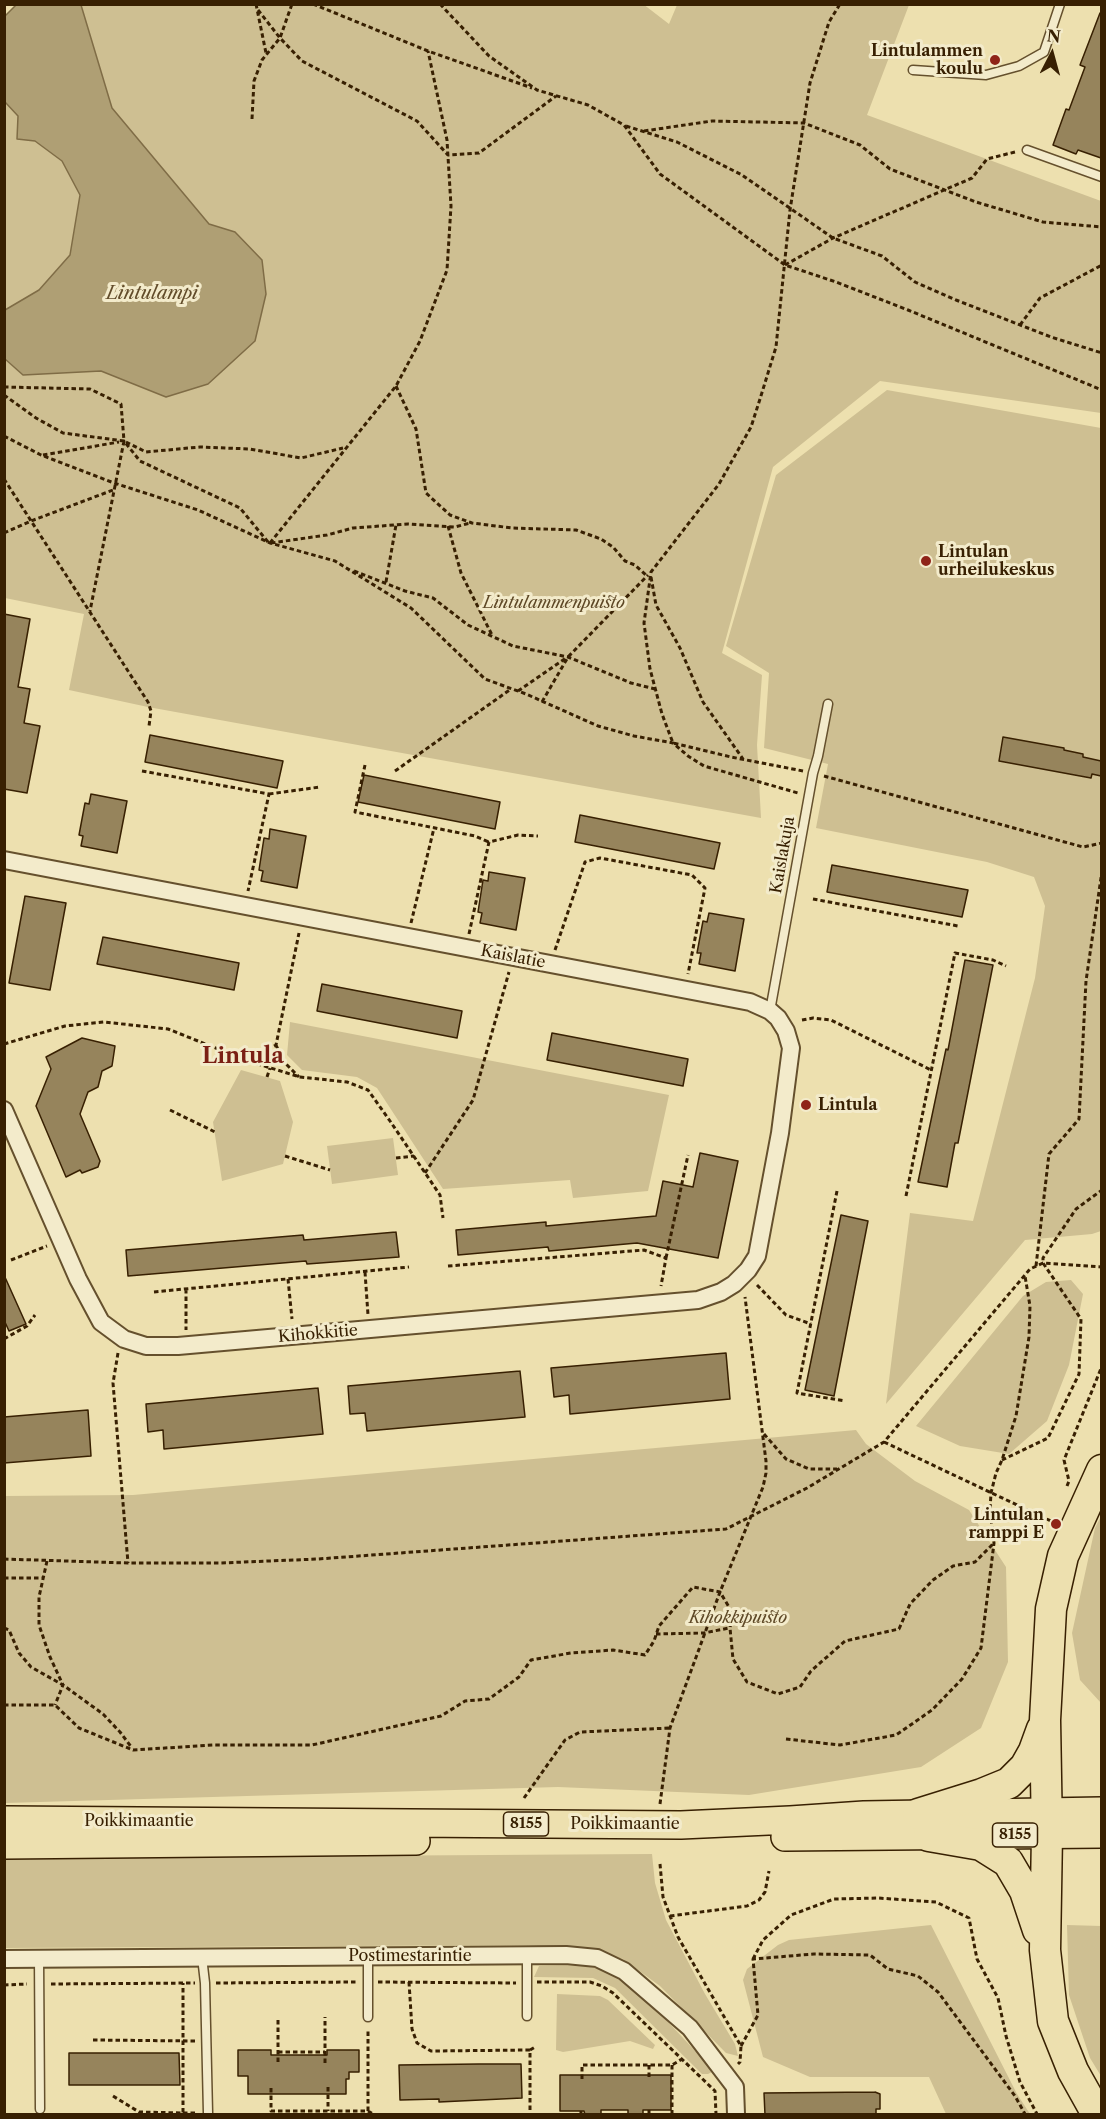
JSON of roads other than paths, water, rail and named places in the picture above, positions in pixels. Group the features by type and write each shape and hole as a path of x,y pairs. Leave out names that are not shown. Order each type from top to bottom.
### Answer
{"highway":[{"path":"1097,2115 1073,2071 1053,2021 1045,1950 1047,1823 1045,1720 1051,1609 1063,1556 1101,1470"},
{"path":"924,1825 982,1794 1009,1783 1025,1767 1034,1751 1045,1720"},
{"path":"924,1825 981,1845 1008,1862 1025,1891 1045,1950"}],"main road":[{"name":"Poikkimaantie","path":"4,1845 1047,1823 1101,1811"},
{"name":"Poikkimaantie","path":"4,1820 681,1825 864,1815 924,1825"},
{"name":"Poikkimaantie","path":"1047,1823 1101,1834"}],"street":[{"name":"Kaislatie","path":"4,860 750,1002 770,1011"},
{"name":"Kihokkitie","path":"4,1110 78,1279 101,1322 117,1335 146,1346 178,1346 698,1300 721,1292 734,1284 748,1270 757,1256 777,1156 791,1048 786,1031 778,1018 770,1011"},
{"name":"Postimestarintie","path":"4,1959 368,1956 597,1958 624,1971 690,2028 735,2088 736,2115"}],"lane":[{"path":"913,70 986,75 1019,66 1044,52 1060,4"},
{"path":"1027,150 1101,177"},
{"name":"Kaislakuja","path":"770,1011 813,773 828,704"},
{"path":"368,1956 369,2017"},
{"path":"527,1956 527,2016"},
{"path":"202,1957 206,1983 208,2113"},
{"path":"39,1958 40,2109"}],"water":[{"name":"Lintulampi","path":"16,5 81,5 112,108 209,224 235,232 262,260 266,294 255,341 208,384 166,397 101,371 23,375 5,359 5,310 39,290 70,255 80,195 62,161 35,141 17,139 18,116 5,102 5,16"}],"place":[{"name":"Lintulammen koulu","path":"995,60"},
{"name":"Lintulan urheilukeskus","path":"926,561"},
{"name":"Lintula","path":"806,1105"},
{"name":"Lintulan ramppi E","path":"1056,1524"}],"district":[{"name":"Lintula","path":"243,1057"}],"park label":[{"name":"Lintulammenpuisto","path":"554,603"},
{"name":"Kihokkipuisto","path":"738,1618"}]}
